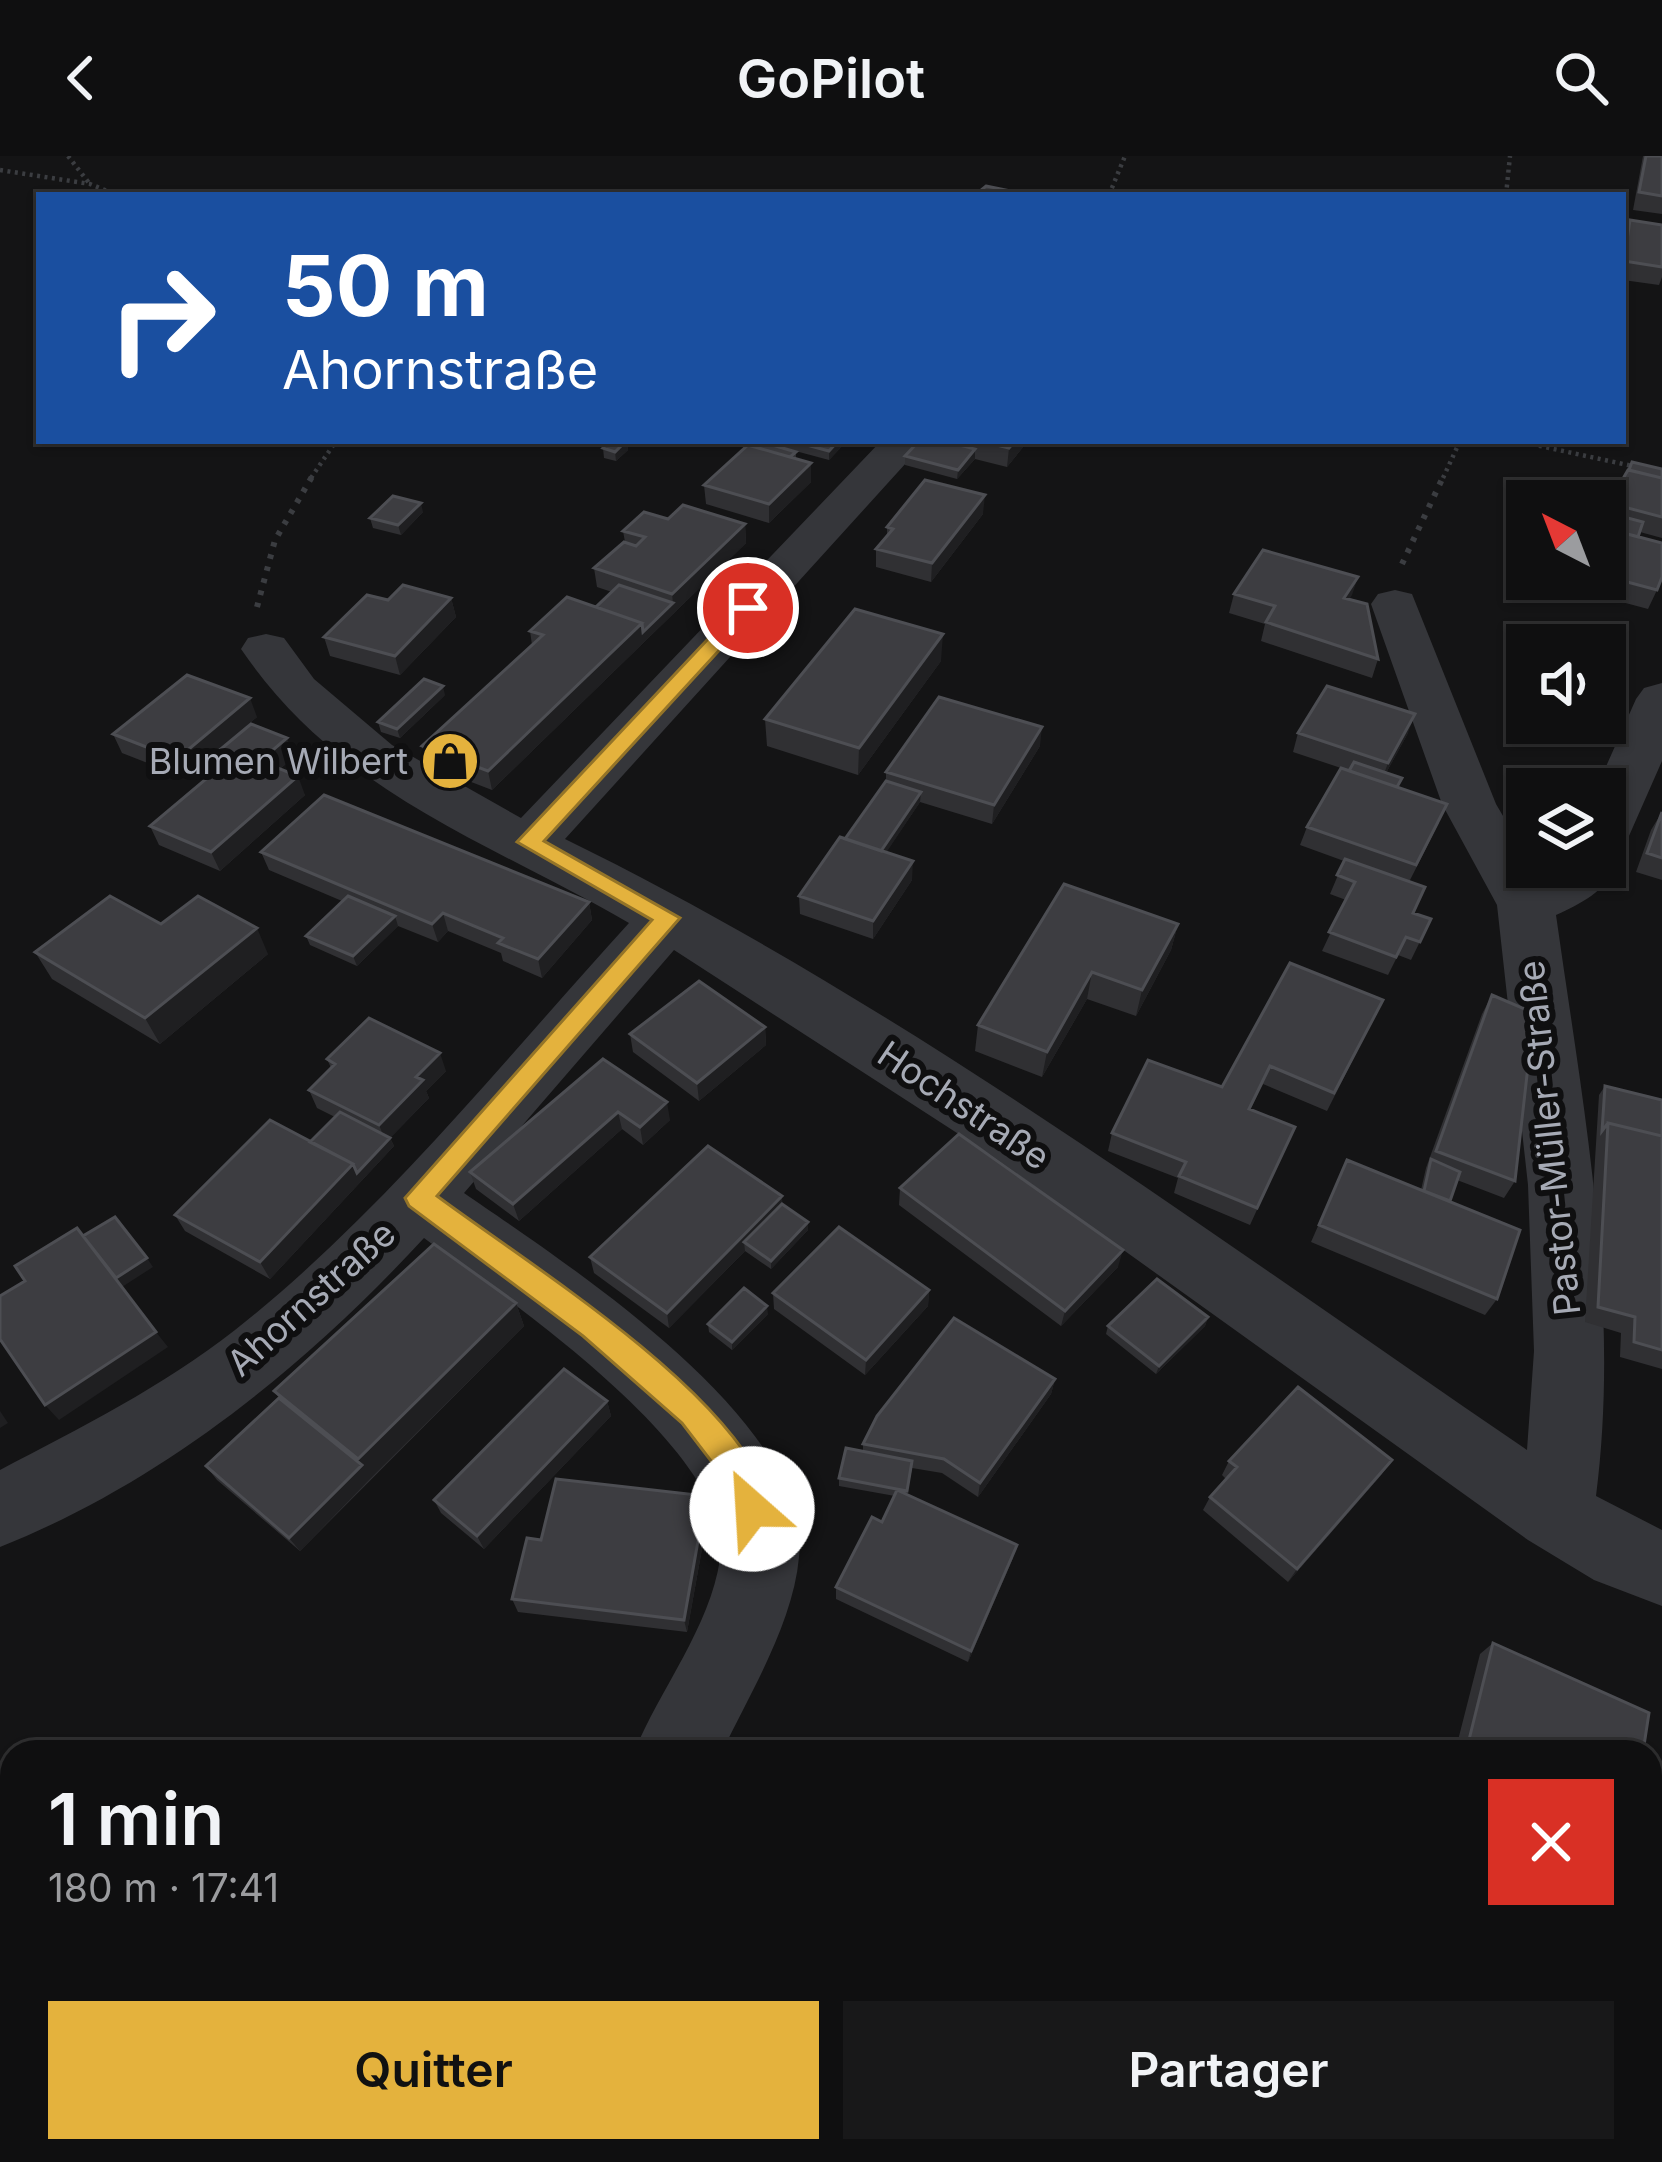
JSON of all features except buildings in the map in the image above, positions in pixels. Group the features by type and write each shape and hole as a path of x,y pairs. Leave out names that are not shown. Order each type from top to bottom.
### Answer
{"street":[{"path":"529,842 902,444"},
{"name":"Pastor-Müller-Straße","path":"1394,604 1469,804 1526,905 1561,1185 1570,1352 1566,1438 1555,1514"},
{"name":"Hochstraße","path":"266,650 306,705 393,770 668,918 981,1114 1555,1514 1622,1553 1662,1568"},
{"path":"1626,783 1662,700"},
{"path":"1526,905 1563,888"},
{"name":"Ahornstraße","path":"0,1510 141,1434 260,1354 338,1283 418,1198 668,918"},
{"path":"418,1198 593,1327 692,1413 742,1476 762,1542 753,1590 683,1740"}],"path":[{"path":"68,156 90,184"},
{"path":"1110,192 1125,156"},
{"path":"1506,192 1510,156"},
{"path":"0,170 90,184 110,192"},
{"path":"266,650 256,604 267,556 297,498 334,444"},
{"path":"1394,604 1398,573 1459,444"},
{"path":"1531,444 1648,469"}],"place":[{"name":"Blumen Wilbert","path":"450,761"}],"route":[{"path":"748,608 529,842 668,918 418,1198 593,1327 692,1413 742,1476 752,1509"}]}
